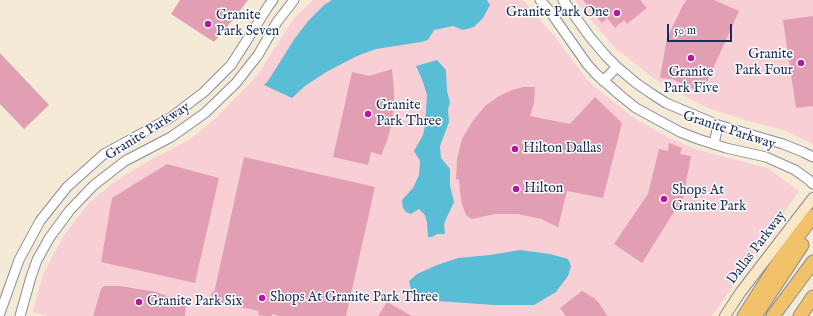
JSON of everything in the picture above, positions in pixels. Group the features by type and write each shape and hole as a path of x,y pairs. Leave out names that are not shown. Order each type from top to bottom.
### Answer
{"highway":[{"path":"744,316 778,263 813,216"},
{"path":"755,316 813,229"},
{"path":"773,316 813,262"},
{"path":"800,316 813,296"}],"main road":[{"name":"Dallas Parkway","path":"725,316 740,293 813,198"}],"street":[{"name":"Granite Parkway","path":"0,313 19,260 40,221 58,198 104,154 170,118 204,92 231,66 273,0"},
{"name":"Granite Parkway","path":"20,316 37,260 50,237 70,210 94,185 125,161 171,137 205,113 236,83 258,55 277,22 294,0"},
{"name":"Granite Parkway","path":"540,0 549,10 587,64 603,81 636,108 680,132 698,139 766,157 795,170 813,184"},
{"name":"Granite Parkway","path":"563,0 590,37 617,67 636,83 666,103 718,125 783,144 813,157"},
{"path":"603,81 617,67"},
{"path":"220,76 230,89"},
{"path":"714,144 718,125"},
{"path":"58,198 70,210"}],"shaded area":[{"path":"313,0 523,0 556,38 588,81 631,116 669,138 695,149 767,168 799,191 712,316 49,316 33,312 43,274 65,234 88,204 113,183 145,163 189,140 216,118 257,76 294,18"},
{"path":"575,0 813,0 813,144 784,130 711,109 656,80 615,48"}],"water":[{"path":"332,0 487,0 490,5 483,18 474,27 463,30 453,26 434,30 428,40 376,49 357,56 317,78 305,86 292,98 264,85 295,38 309,20 324,5"},
{"path":"437,60 446,70 447,91 450,102 448,110 449,122 440,146 441,158 450,169 450,186 454,202 444,224 445,234 437,234 432,237 428,237 425,215 419,209 411,214 406,212 403,208 402,200 413,188 419,175 420,161 414,151 423,135 425,125 427,95 416,66"},
{"path":"520,250 550,254 568,259 571,266 568,276 556,292 534,305 494,305 437,301 417,295 411,290 409,281 417,274 437,265 458,258"}],"building":[{"name":"Granite Park Seven","path":"180,0 248,0 214,42 171,14"},
{"name":"Granite Park One","path":"583,0 640,0 647,8 627,24 624,20 615,28 607,18 602,23"},
{"name":"Granite Park Five","path":"687,0 714,0 739,11 702,93 672,79 660,78 667,38 683,5"},
{"name":"Granite Park Four","path":"813,16 813,106 796,108 783,20"},
{"path":"0,53 49,105 24,129 0,104"},
{"name":"Granite Park Three","path":"392,69 394,104 392,123 381,155 371,152 368,165 333,157 352,72 369,76"},
{"name":"Hilton Dallas","path":"523,87 535,87 534,103 530,116 570,124 595,97 622,123 603,198 567,191 558,227 541,219 518,214 495,214 472,219 466,215 462,204 459,180 456,179 457,159 462,139 472,122 485,106 501,95"},
{"name":"Shops At Granite Park","path":"669,143 682,148 680,154 691,156 682,204 677,211 675,210 642,263 614,244 648,194 659,149 668,151"},
{"path":"244,157 375,187 346,316 279,316 272,314 272,316 265,316 258,315 259,311 221,303 220,306 209,304 212,292 214,293"},
{"path":"167,164 219,178 195,283 101,262 112,198"},
{"name":"Granite Park Six","path":"104,286 120,286 156,292 175,299 186,306 185,316 93,316 101,289"},
{"path":"582,291 594,298 599,303 607,316 566,316 560,308"},
{"path":"387,302 412,316 378,316"}],"place":[{"name":"Granite Park One","path":"617,13"},
{"name":"Granite Park Seven","path":"208,24"},
{"name":"Granite Park Five","path":"691,58"},
{"name":"Granite Park Four","path":"801,63"},
{"name":"Granite Park Three","path":"368,114"},
{"name":"Hilton Dallas","path":"515,149"},
{"name":"Hilton","path":"516,189"},
{"name":"Shops At Granite Park","path":"664,199"},
{"name":"Shops At Granite Park Three","path":"262,298"},
{"name":"Granite Park Six","path":"139,302"}]}
